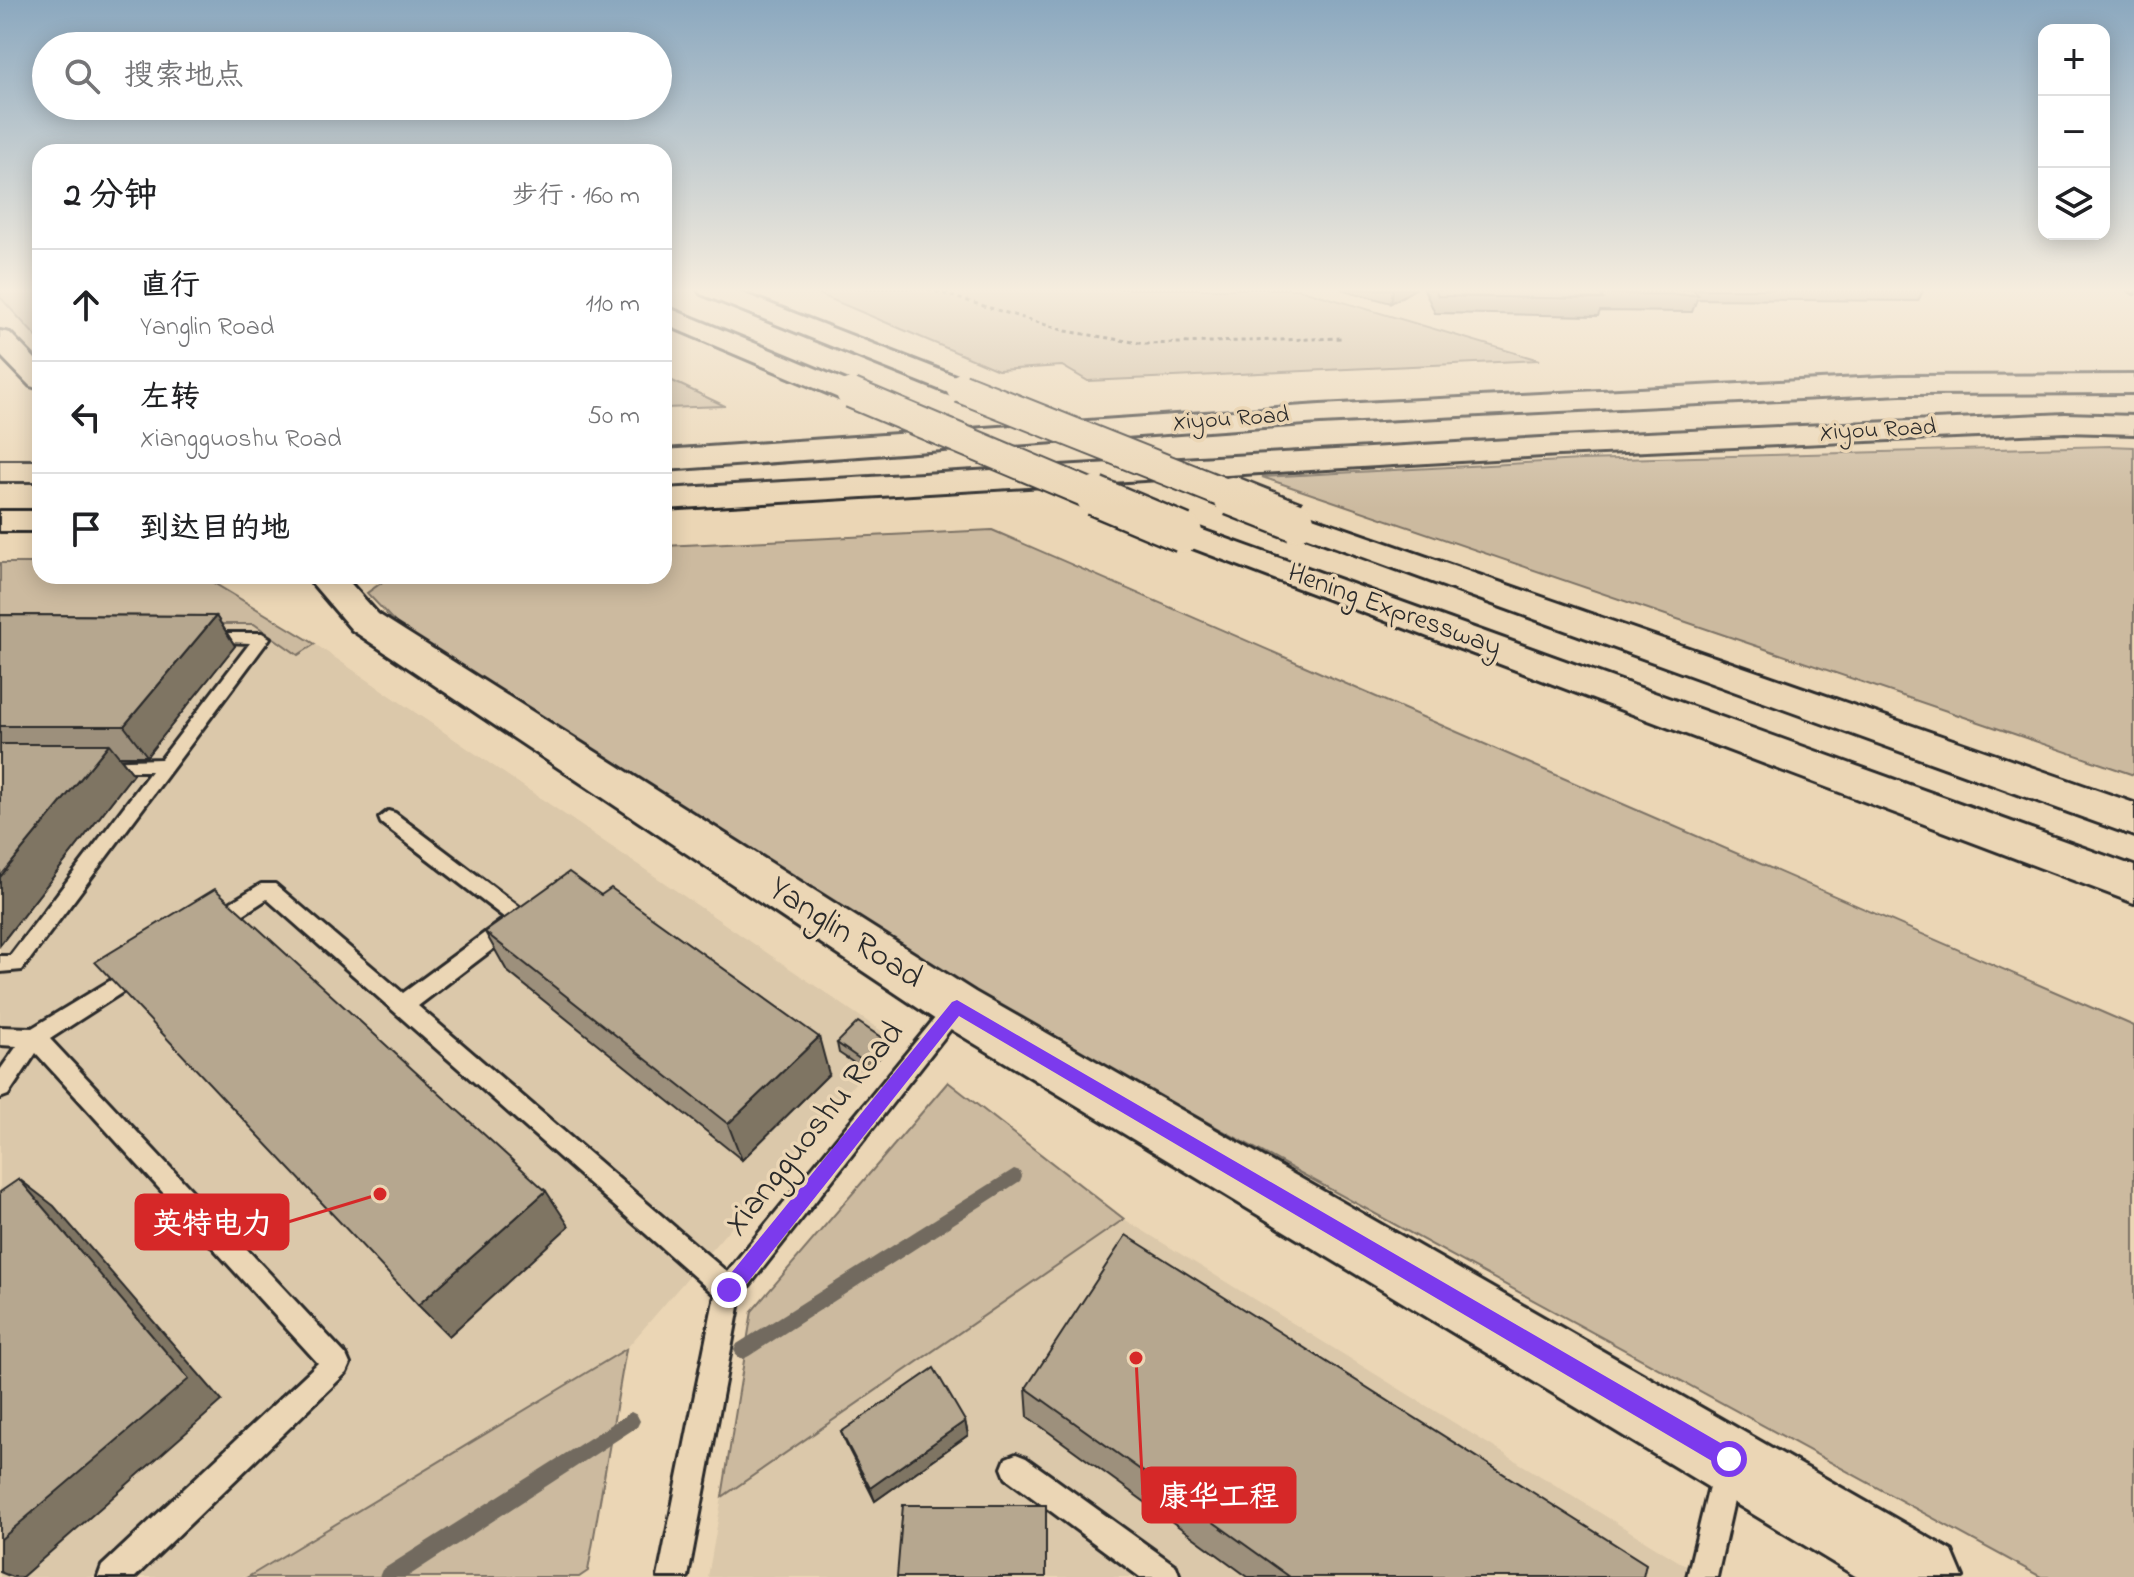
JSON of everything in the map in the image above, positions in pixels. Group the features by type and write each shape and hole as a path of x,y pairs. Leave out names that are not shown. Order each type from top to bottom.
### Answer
{"main road":[{"name":"Hening Expressway","path":"779,363 1183,533 2134,885"},
{"name":"Hening Expressway","path":"897,363 1295,521 2134,820"},
{"name":"Xiyou Road","path":"672,459 1320,414 1901,385 2134,384"},
{"name":"Xiyou Road","path":"672,499 1559,446 2065,423 2134,425"},
{"path":"0,471 32,471"},
{"path":"0,521 32,521"},
{"name":"Yanglin Road","path":"331,584 365,622 957,1007 1926,1577"}],"lane":[{"path":"0,964 15,964 262,638 185,638"},
{"path":"91,765 166,765"},
{"path":"388,818 519,918 402,1006"},
{"path":"203,930 268,889 729,1290"},
{"path":"0,1088 35,1037 151,963"},
{"name":"Xiangguoshu Road","path":"673,1577 729,1290 957,1007"},
{"path":"0,1036 35,1037 337,1364 113,1577"},
{"path":"1702,1577 1729,1459"},
{"path":"1016,1468 1165,1577"}],"shaded area":[{"path":"981,363 1483,363 1088,381 1062,366 998,370"},
{"path":"672,381 725,406 672,408"},
{"path":"2134,447 2134,775 1262,477 1581,460"},
{"path":"992,530 2134,1026 2134,1577 2041,1577 844,924 410,638 367,593 380,584 672,584 672,546"},
{"path":"0,563 32,563 32,584 215,584 315,644 298,655 254,624 0,624"},
{"path":"0,624 254,624 298,655 315,644 893,1039 626,1349 248,1577 0,1577"},
{"path":"948,1082 1124,1219 722,1497 752,1311"},
{"path":"1124,1219 1704,1577 708,1577 722,1497"},
{"path":"626,1349 588,1571 579,1577 248,1577"}],"building":[{"path":"0,615 216,616 124,726 0,726"},
{"path":"0,744 109,744 0,877"},
{"path":"569,872 601,895 611,888 819,1037 728,1124 485,932"},
{"path":"215,889 546,1191 418,1305 95,962"},
{"path":"858,1022 885,1040 864,1062 837,1043"},
{"path":"19,1179 189,1379 0,1540 0,1192"},
{"path":"1126,1235 1646,1564 1643,1577 1290,1577 1026,1388"},
{"path":"934,1368 965,1421 870,1488 841,1432"},
{"path":"903,1505 1046,1505 1046,1577 897,1577"}],"waterway":[{"path":"743,1350 1014,1176"},
{"path":"389,1577 631,1421"}],"place":[{"name":"英特电力","path":"380,1194"},
{"name":"康华工程","path":"1136,1358"}],"route":[{"path":"729,1290 957,1007 1729,1459"}]}
